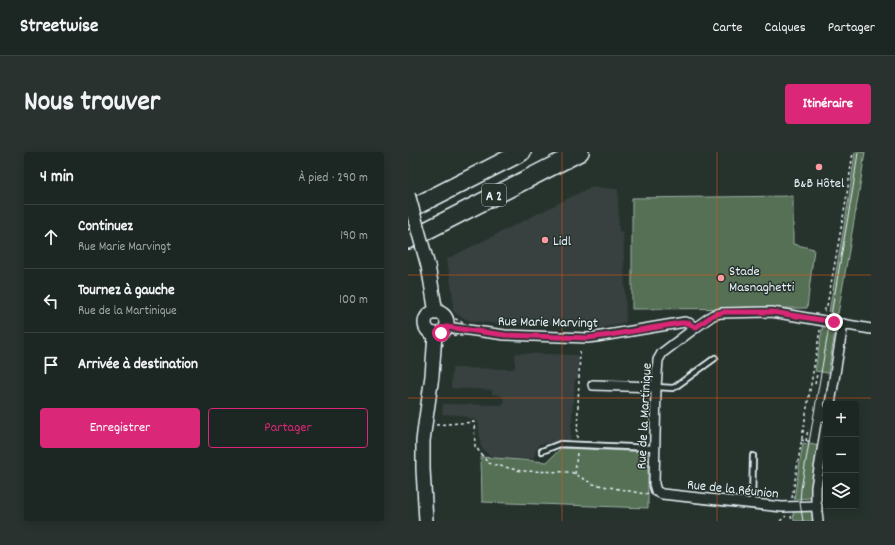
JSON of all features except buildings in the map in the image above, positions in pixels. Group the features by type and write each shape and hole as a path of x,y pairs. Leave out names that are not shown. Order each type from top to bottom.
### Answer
{"highway":[{"name":"A 2","path":"408,210 522,152"},
{"name":"A 2","path":"408,240 580,152"}],"street":[{"path":"408,194 428,266 436,313"},
{"name":"Rue de la Martinique","path":"655,488 654,448 657,363 662,353 695,328 713,315 724,312 772,312 871,329"},
{"path":"426,521 423,459 425,425 432,376 441,330 446,321 442,314 436,313 428,316 425,324 428,330 431,333 441,330"},
{"name":"Rue Marie Marvingt","path":"441,330 505,335 580,338 596,337 681,323 689,323 695,328"},
{"path":"830,401 843,324"},
{"path":"593,385 656,387"},
{"path":"818,521 816,506 817,483 823,444"},
{"name":"Rue de la Réunion","path":"655,488 662,494 782,508 816,506"}],"lane":[{"path":"656,387 673,388 715,358"},
{"path":"542,450 560,444 654,448"},
{"path":"752,504 753,456"}],"path":[{"path":"792,521 791,507 801,440 821,320 823,312 828,306 846,201 852,152"},
{"path":"441,300 442,306 455,319 465,323"},
{"path":"428,301 428,307 421,318 420,326 426,338 428,348"},
{"path":"442,348 444,339 450,335 462,336"},
{"path":"575,474 580,338"},
{"path":"815,384 816,374"},
{"path":"425,425 474,422 475,446 488,463 521,471 571,472 593,484 645,494 655,488"},
{"path":"806,441 808,429"},
{"path":"801,440 823,444"}],"shaded area":[{"path":"591,187 618,189 619,232 623,231 626,322 602,328 526,323 498,324 468,320 453,311 453,298 447,259"},
{"path":"516,353 576,355 579,357 578,378 575,380 570,441 539,444 533,459 492,458 481,447 478,421 460,415 442,414 443,404 504,405 503,398 500,395 492,394 492,390 452,388 452,369 512,369 515,367"}],"green space":[{"path":"855,152 865,152 838,314 829,312 849,198"},
{"name":"Stade Masnaghetti","path":"793,196 793,244 814,249 807,308 632,309 632,198"},
{"path":"823,324 836,326 828,373 815,371"},
{"path":"803,443 820,446 812,498 794,499"},
{"path":"561,448 648,452 648,508 482,502 481,457 547,462"},
{"path":"793,511 811,511 815,521 794,521"}],"tram line":[{"path":"803,521 800,503 801,489 858,152"}],"place":[{"name":"B&B Hôtel","path":"819,167"},
{"name":"Lidl","path":"545,240"},
{"name":"Stade Masnaghetti","path":"721,278"}],"route":[{"path":"441,333 446,327 505,335 592,338 685,322 689,323 695,328 713,315 724,312 772,312 834,322"}]}
